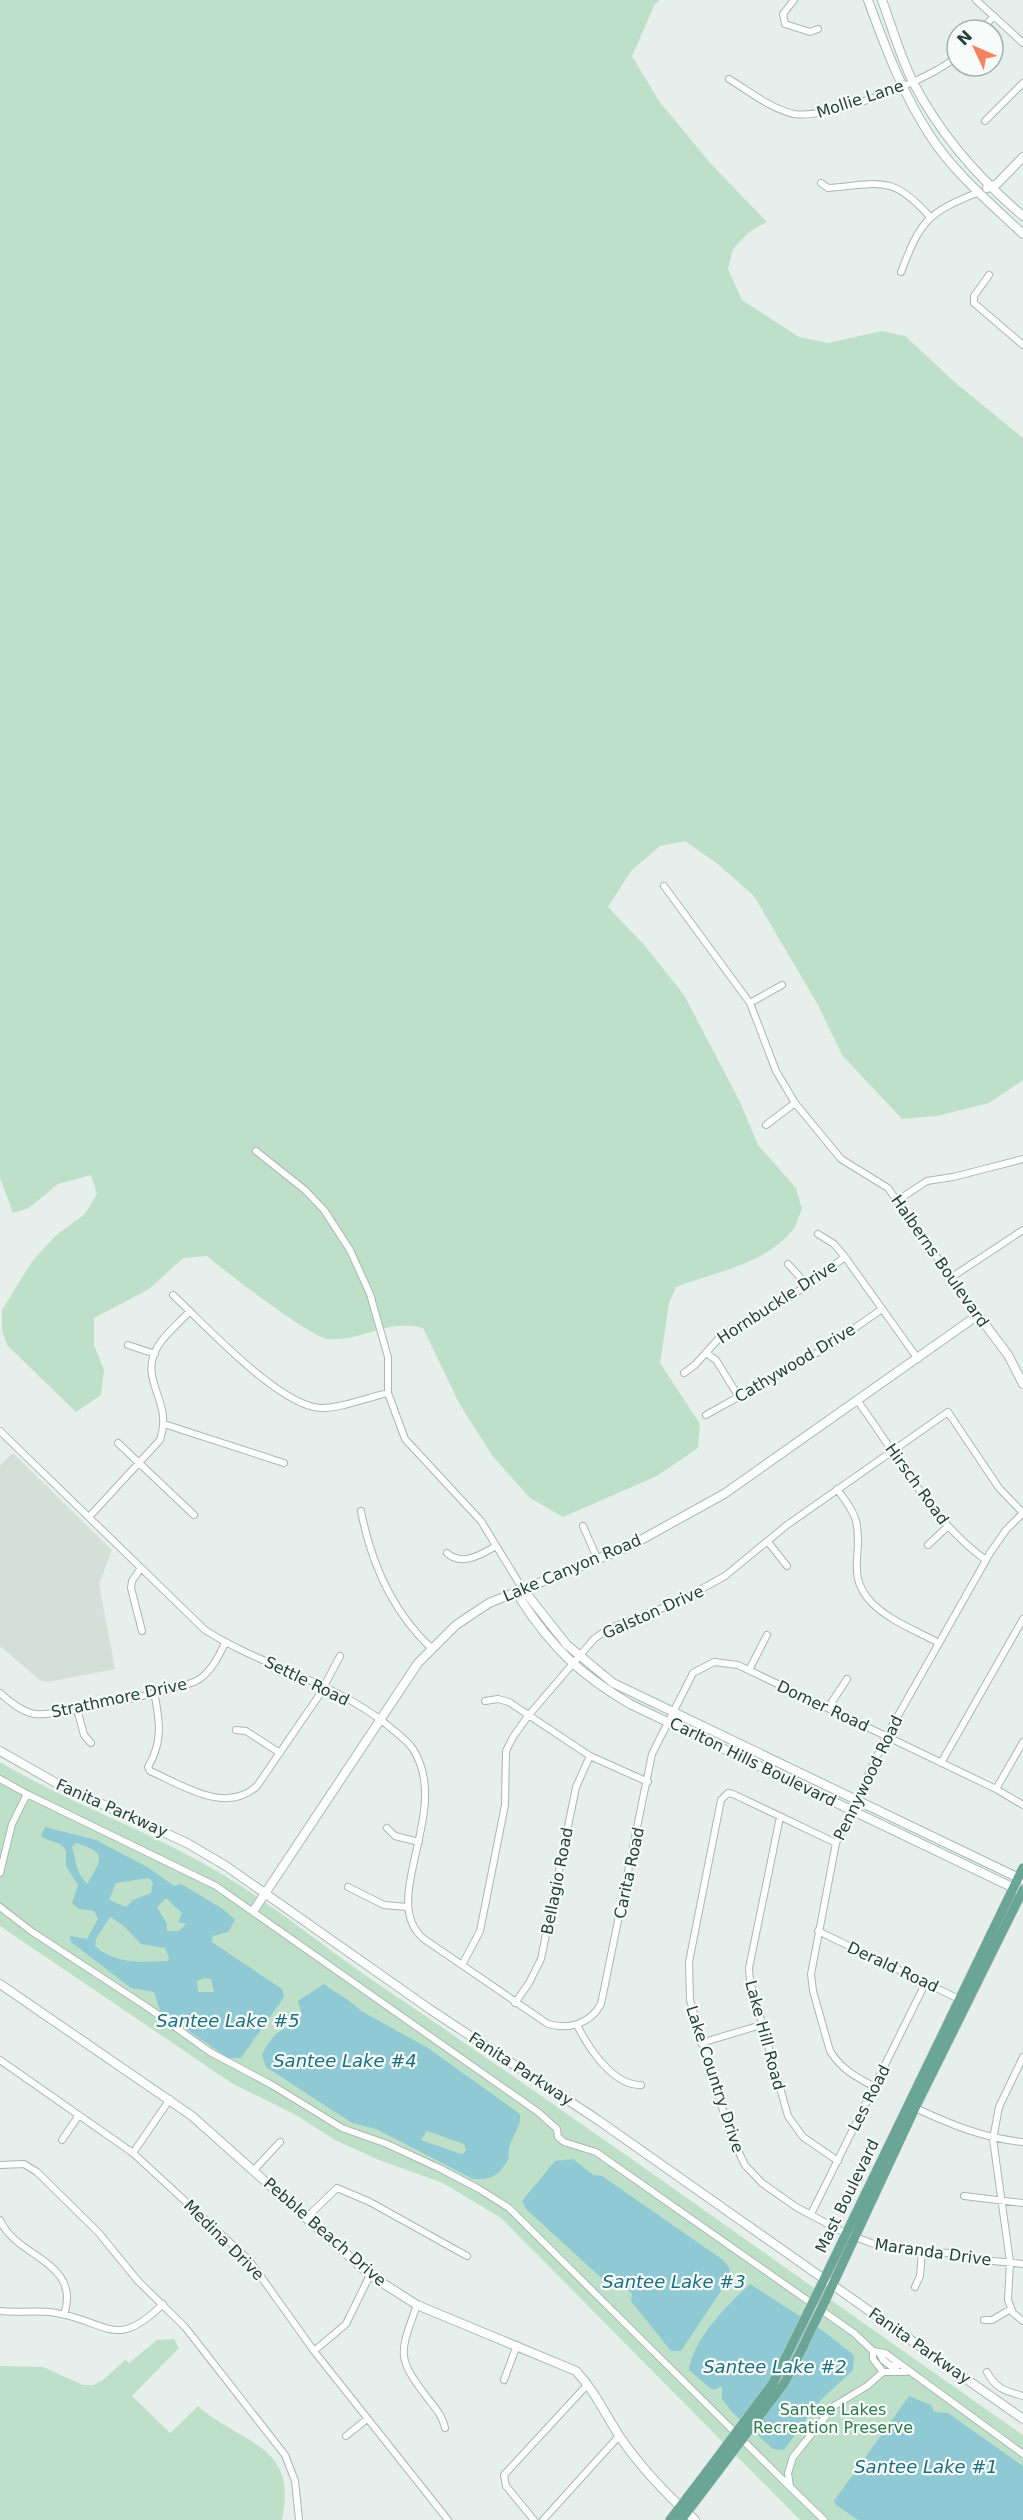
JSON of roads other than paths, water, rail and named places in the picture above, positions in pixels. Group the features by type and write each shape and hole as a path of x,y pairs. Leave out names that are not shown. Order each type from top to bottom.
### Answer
{"main road":[{"name":"Mast Boulevard","path":"670,2520 683,2513 716,2467 773,2383 820,2299 963,2000 1012,1887 1020,1879 1023,1868"},
{"name":"Mast Boulevard","path":"963,2000 1023,1892"}],"street":[{"path":"794,0 783,14 785,24 810,32 818,29"},
{"path":"868,0 901,86 930,135 979,192 1023,234"},
{"path":"882,0 913,81 940,128 990,187 1023,216"},
{"path":"976,0 1023,43"},
{"name":"Mollie Lane","path":"729,79 779,109 804,115 831,112 901,86 945,66"},
{"path":"985,121 1023,83"},
{"path":"901,272 915,236 930,217 951,203 990,187 1023,157"},
{"path":"821,183 828,188 884,184 895,186 910,194 930,217"},
{"path":"989,275 974,296 975,303 1023,345"},
{"name":"Halberns Boulevard","path":"664,886 750,1004 776,1071 795,1103 839,1157 888,1188 898,1200 1008,1355 1023,1384"},
{"path":"750,1004 782,985"},
{"path":"766,1125 795,1103"},
{"name":"Carlton Hills Boulevard","path":"256,1151 305,1190 324,1210 350,1250 370,1294 388,1357 388,1393 405,1438 481,1521 522,1588 560,1637 579,1656 613,1683 1023,1892"},
{"path":"898,1200 927,1181 1023,1159"},
{"path":"952,1277 1023,1230"},
{"path":"818,1234 834,1244 845,1257 918,1359"},
{"name":"Hornbuckle Drive","path":"684,1373 725,1333 808,1286 845,1257"},
{"path":"788,1264 808,1286"},
{"path":"173,1295 249,1366 304,1405 323,1408 388,1393"},
{"name":"Cathywood Drive","path":"706,1415 829,1346 882,1309"},
{"path":"89,1517 160,1440 164,1424 164,1410 152,1382 154,1354 161,1342 190,1311"},
{"name":"Lake Canyon Road","path":"254,1910 379,1719 431,1648 472,1613 522,1588 630,1546 724,1494 918,1359 978,1314"},
{"path":"128,1345 154,1354"},
{"path":"706,1353 716,1360 739,1397"},
{"name":"Hirsch Road","path":"857,1400 947,1527 966,1546 986,1560"},
{"name":"Galston Drive","path":"462,1965 480,1931 505,1805 506,1751 528,1716 579,1656 603,1632 705,1589 745,1562 837,1489 948,1413 999,1488 1023,1513"},
{"path":"164,1424 284,1463"},
{"name":"Settle Road","path":"0,1431 205,1630 225,1643 325,1686 379,1719 406,1741 423,1771 427,1796 406,1907"},
{"path":"118,1443 194,1515"},
{"path":"837,1489 856,1522 855,1567 867,1596 880,1610 939,1644"},
{"path":"361,1511 365,1533 392,1602 414,1631 431,1648"},
{"name":"Pennywood Road","path":"875,2087 842,2069 830,2051 812,1984 812,1962 836,1843 887,1736 986,1560 1006,1530 1023,1513"},
{"path":"583,1526 597,1558"},
{"path":"928,1545 947,1527"},
{"path":"768,1542 787,1566"},
{"path":"447,1553 459,1559 477,1557 496,1546"},
{"path":"141,1568 132,1581 131,1588 142,1631"},
{"name":"Carlton Hills Boulevard","path":"522,1588 521,1600 572,1665 606,1690 668,1722 1020,1879"},
{"path":"941,1763 1023,1619"},
{"path":"749,1670 767,1635"},
{"name":"Strathmore Drive","path":"0,1693 22,1710 35,1714 77,1709 187,1685 204,1676 225,1643"},
{"path":"154,1692 160,1734 155,1755 148,1767 150,1771 212,1797 232,1799 245,1795 256,1786 325,1686 340,1656"},
{"name":"Domer Road","path":"672,1712 688,1679 704,1665 729,1662 996,1788 1023,1805"},
{"path":"828,1708 847,1678"},
{"path":"485,1701 498,1699 509,1702 590,1756 621,1772 648,1782"},
{"path":"77,1709 84,1735 92,1743"},
{"name":"Carita Road","path":"577,2025 592,2016 603,1999 652,1754 672,1712"},
{"path":"236,1730 246,1731 280,1753"},
{"path":"996,1788 1023,1742"},
{"name":"Fanita Parkway","path":"0,1751 58,1784 187,1843 264,1893 828,2281 1023,2419"},
{"name":"Bellagio Road","path":"515,2003 541,1959 576,1787 590,1756"},
{"path":"0,1779 216,1886 538,2112 557,2129 558,2137 564,2142 596,2152 854,2333 873,2351 880,2354 885,2353 899,2366 1023,2454"},
{"path":"0,1874 12,1824 27,1794"},
{"name":"Lake Country Drive","path":"780,1817 733,1794 724,1795 721,1800 689,1962 690,2000 730,2134 745,2165 762,2184 850,2235"},
{"path":"780,1817 836,1843"},
{"name":"Lake Hill Road","path":"780,1817 749,1968 750,1981 760,2025 788,2116 803,2137 838,2161"},
{"path":"387,1828 395,1836 419,1842"},
{"path":"348,1887 384,1905 406,1907 411,1922 420,1935 548,2024 562,2027 577,2025 596,2058 633,2085 641,2085"},
{"path":"0,1907 31,1931 147,2007 210,2052 298,2100 342,2128 387,2144 441,2169 509,2208 824,2520"},
{"name":"Derald Road","path":"818,1931 963,2000"},
{"name":"Les Road","path":"811,2214 926,1982"},
{"name":"Pebble Beach Drive","path":"0,1984 170,2099 254,2170 370,2275 417,2305 567,2365 588,2384 620,2436 649,2476 683,2513 695,2520"},
{"path":"701,2043 760,2025"},
{"path":"1023,2057 999,2107 993,2139 1010,2262 1007,2296 1011,2309 1023,2321"},
{"name":"Medina Drive","path":"0,2060 133,2153 249,2260 314,2351 448,2520"},
{"path":"133,2153 170,2099"},
{"path":"911,2106 966,2131 993,2139 1023,2142"},
{"path":"62,2140 79,2115"},
{"path":"254,2170 280,2142"},
{"path":"0,2165 24,2164 37,2172 98,2232 138,2281 184,2327 281,2448 293,2474 299,2520"},
{"path":"306,2218 338,2187 370,2202 467,2256"},
{"path":"964,2196 1023,2203"},
{"path":"0,2220 13,2240 46,2261 59,2275 67,2296 64,2315"},
{"name":"Maranda Drive","path":"850,2235 890,2248 1023,2264"},
{"path":"915,2287 920,2276 922,2251"},
{"path":"314,2351 346,2324 370,2275"},
{"path":"0,2311 64,2315 106,2329 122,2330 141,2324 163,2304"},
{"path":"417,2305 404,2341 403,2359 409,2374 443,2418 445,2428"},
{"path":"984,2320 992,2320 1011,2309"},
{"path":"504,2380 518,2344"},
{"path":"873,2351 873,2359 883,2372"},
{"path":"790,2487 788,2473 793,2457 834,2406 867,2386 883,2372 891,2370 909,2372"},
{"path":"987,2372 994,2385 1001,2390 1023,2397"},
{"path":"534,2520 503,2482 505,2472 588,2384"},
{"path":"346,2436 367,2419"},
{"path":"543,2520 620,2436"}],"water":[{"name":"Santee Lake #5","path":"45,1827 96,1840 149,1868 174,1886 181,1884 223,1909 235,1920 228,1932 213,1936 212,1942 282,1989 284,1997 241,2058 228,2058 160,2011 154,1992 131,1988 71,1942 70,1936 87,1939 98,1919 94,1911 79,1909 72,1903 78,1885 66,1866 64,1847 41,1836","holes":["76,1843 86,1847 93,1850 99,1858 99,1863 87,1884 78,1870 72,1847","149,1878 153,1883 151,1893 133,1900 126,1907 109,1900 116,1883","166,1898 182,1913 178,1922 186,1924 179,1931 167,1931 167,1924 157,1907","110,1917 124,1926 141,1944 165,1948 169,1958 168,1961 130,1961 112,1957 95,1946 96,1939","205,1978 211,1979 214,1992 198,1992 197,1981"]},
{"name":"Santee Lake #4","path":"324,1984 361,2011 428,2048 520,2114 509,2157 503,2168 491,2177 473,2179 376,2129 352,2123 266,2067 262,2055 270,2041 278,2032 302,2015 298,2001","holes":["427,2131 464,2144 466,2150 463,2154 421,2140"]},
{"name":"Santee Lake #3","path":"573,2159 593,2175 602,2176 723,2260 730,2269 727,2282 681,2351 671,2351 631,2301 632,2294 625,2287 610,2286 526,2209 522,2201 555,2161"},
{"name":"Santee Lake #2","path":"750,2284 823,2331 854,2355 853,2370 819,2402 784,2450 773,2449 733,2413 722,2399 722,2386 714,2390 689,2370 697,2346 704,2334"},
{"name":"Santee Lake #1","path":"909,2396 931,2405 934,2412 948,2413 1023,2466 1023,2520 858,2520 836,2505 834,2501"}],"park label":[{"name":"Santee Lakes Recreation Preserve","path":"833,2418"}]}
